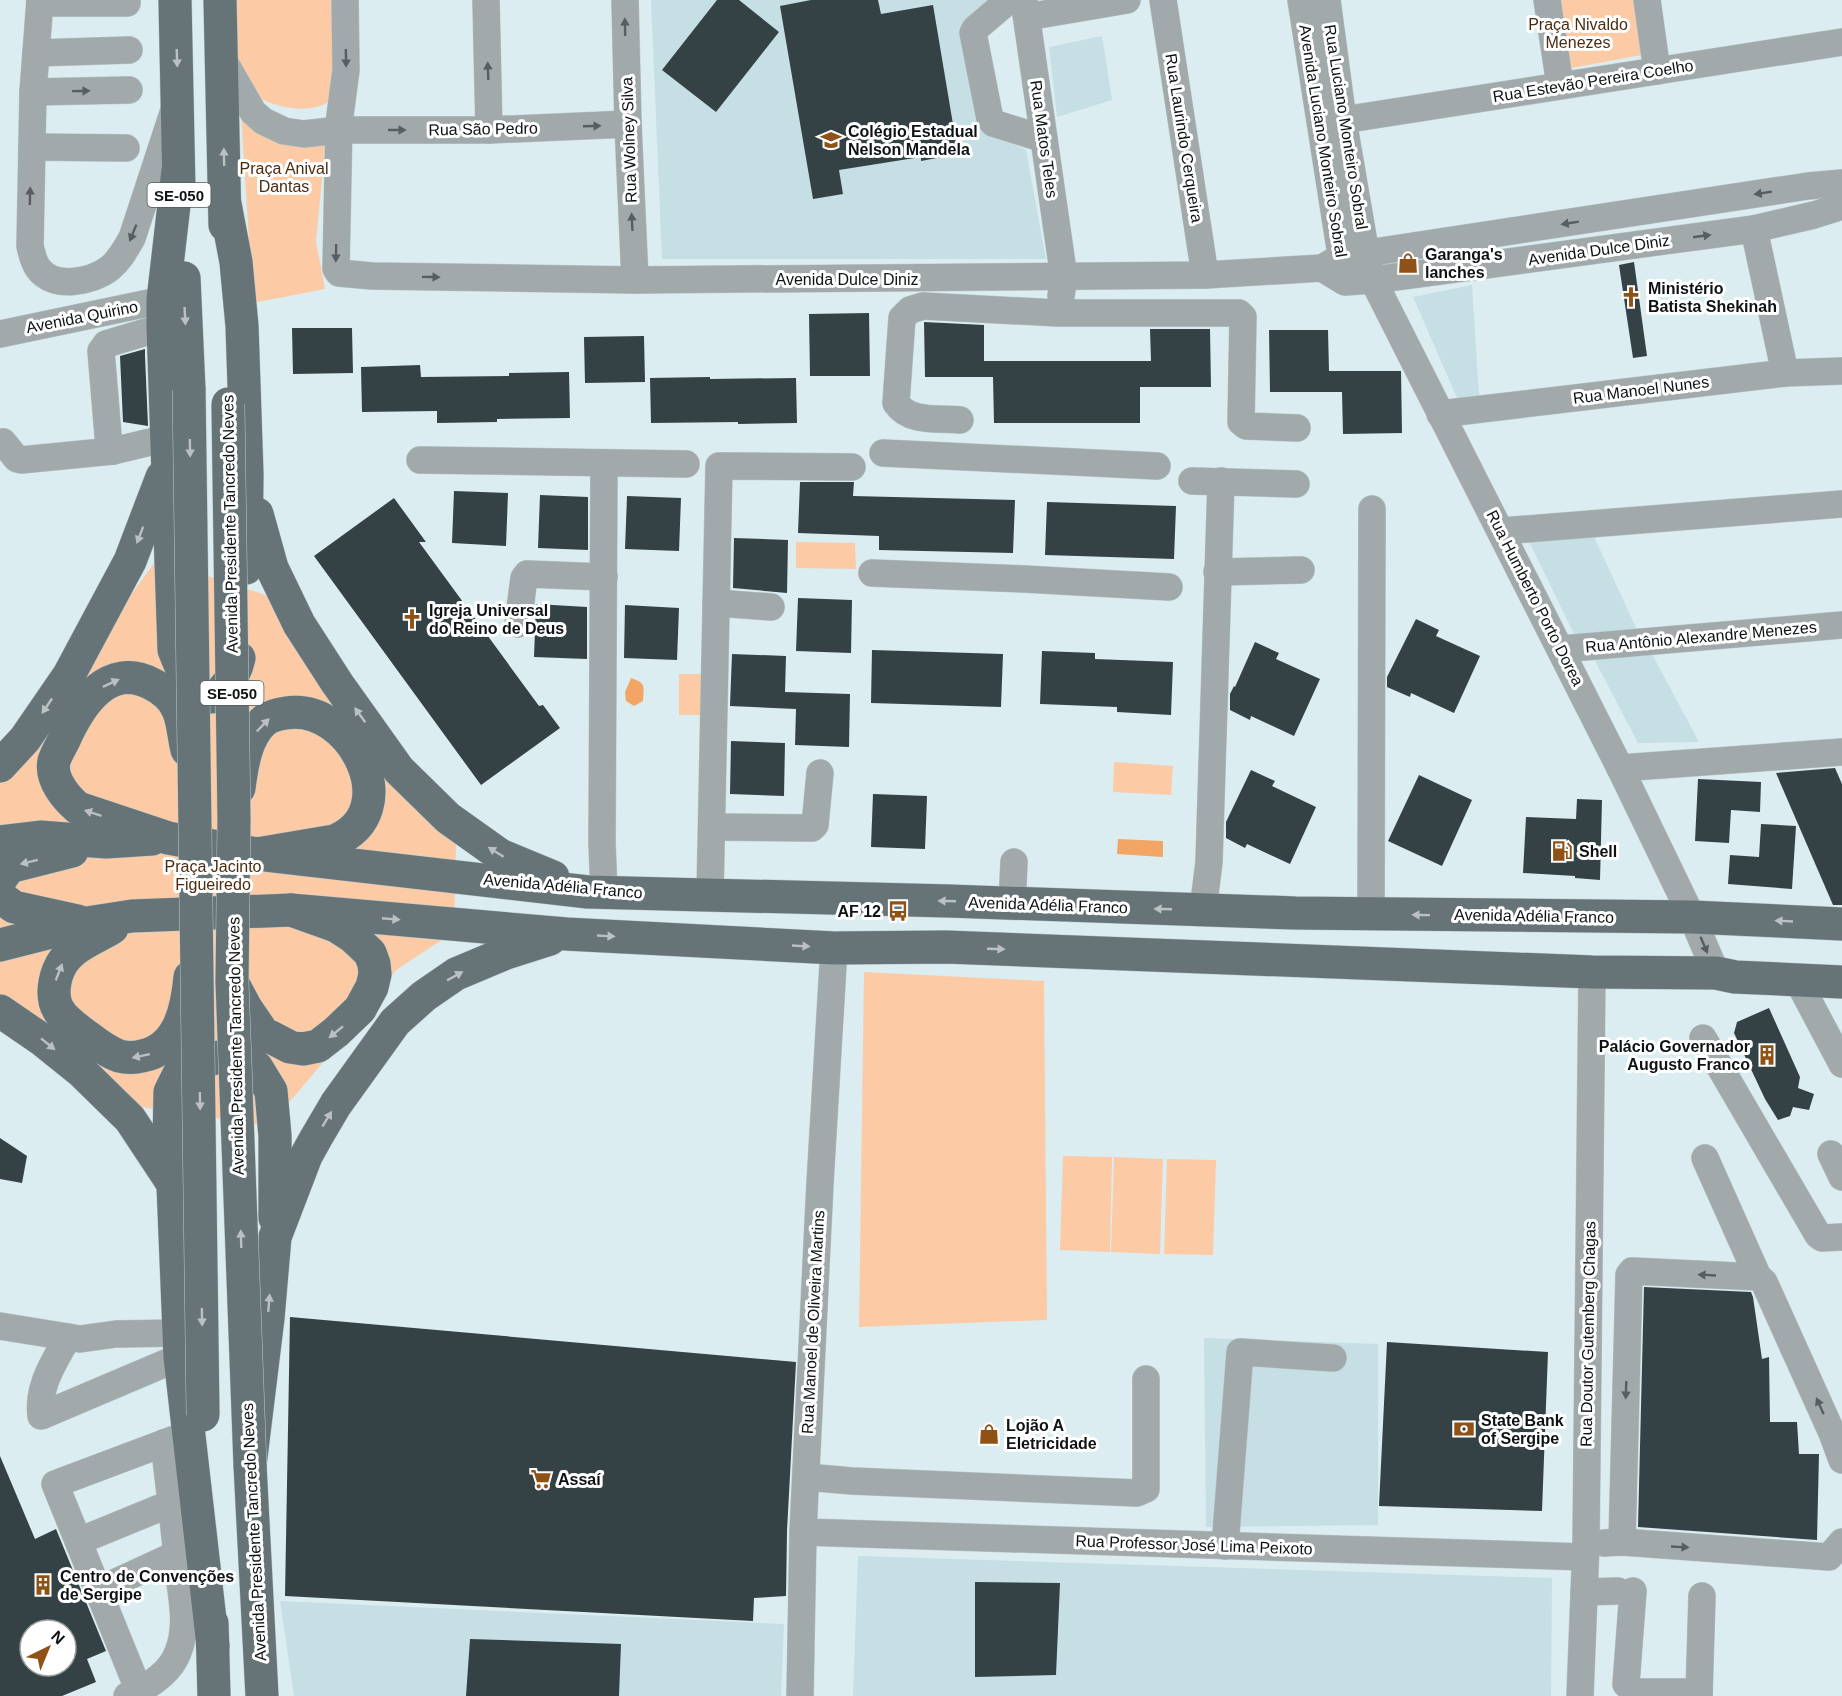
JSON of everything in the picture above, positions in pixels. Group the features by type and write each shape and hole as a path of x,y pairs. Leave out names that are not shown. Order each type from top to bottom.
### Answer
{"main road":[{"name":"SE-050","path":"176,0 178,170 189,390 193,781 198,938"},
{"name":"Avenida Presidente Tancredo Neves","path":"220,0 234,819 232,982 250,1465 262,1696"},
{"path":"178,170 163,314 174,650 192,687 209,697 215,696 229,685 237,666 245,632 247,474 242,326 236,262 225,204"},
{"path":"0,766 25,739 69,675 130,561 167,449"},
{"path":"247,474 272,568 299,624 337,683 399,770 448,818 500,855 596,892"},
{"path":"168,838 78,808 67,799 59,786 54,762 76,716 88,697 114,680 133,677 157,687 168,694 174,702 179,712 193,781"},
{"path":"234,819 248,746 265,720 277,714 304,712 318,716 334,725 347,740 366,770 370,788 367,809 361,820 353,830 334,841 257,854"},
{"path":"0,842 40,837 106,842 168,838"},
{"name":"Avenida Adélia Franco","path":"168,838 257,854 596,892 1371,914 1692,917 1842,924"},
{"path":"87,923 14,908 0,892 9,867 106,842"},
{"path":"232,982 263,1033 290,1047 303,1049 318,1046 360,1009 372,987 375,974 370,953 363,944 336,926 291,910"},
{"path":"0,945 87,923 132,916 291,910 566,934 834,948 946,947 1592,972 1716,973 1735,977 1842,982"},
{"path":"132,916 73,950 60,966 54,986 54,998 63,1017 96,1043 118,1056 132,1058 146,1055 162,1048 175,1034 188,1001 193,948 198,938"},
{"path":"275,1237 306,1156 316,1138 336,1104 395,1022 424,996 456,974 506,953 566,934"},
{"path":"185,1431 198,938"},
{"path":"0,1011 41,1039 82,1072 130,1119 173,1185"},
{"path":"209,1693 213,1646 185,1431 169,1142 170,1092 179,1074 190,1066 219,1057 246,1058 257,1068 271,1091 275,1136 275,1237 268,1318 250,1465"}],"street":[{"path":"339,130 346,70 345,0"},
{"path":"486,0 489,130"},
{"name":"Rua Wolney Silva","path":"625,0 635,280"},
{"path":"1044,139 993,123 990,119 973,33 975,29 1020,6 1127,0"},
{"name":"Rua Laurindo Cerqueira","path":"1163,0 1205,275"},
{"name":"Avenida Luciano Monteiro Sobral","path":"1301,0 1343,265"},
{"name":"Rua Luciano Monteiro Sobral","path":"1327,0 1343,120 1343,265"},
{"path":"1547,0 1560,86"},
{"path":"1647,0 1657,71"},
{"path":"127,3 40,1 33,92 30,246 33,259 48,277 79,281 96,276 111,267 132,238 178,98"},
{"name":"Rua Matos Teles","path":"1020,6 1044,139 1064,278 1058,313"},
{"name":"Rua Estevão Pereira Coelho","path":"1343,120 1842,42"},
{"path":"36,53 129,50"},
{"name":"Rua São Pedro","path":"222,58 254,112 263,121 284,131 304,134 339,130 489,130 628,124"},
{"path":"33,92 129,90"},
{"name":"Avenida Dulce Diniz","path":"339,130 336,269 339,273 372,276 635,280 1205,275 1343,265 1808,186 1842,183"},
{"path":"32,147 126,148"},
{"path":"1808,186 1814,215"},
{"name":"Avenida Dulce Diniz","path":"1373,280 1754,229 1842,206"},
{"path":"1754,229 1785,373"},
{"name":"Rua Humberto Porto Dorea","path":"1343,265 1373,280 1620,768 1692,917 1716,973"},
{"path":"960,420 912,416 901,410 896,403 902,318 910,310 923,306 1058,313 1239,313 1243,316 1241,422 1246,426 1297,428"},
{"path":"113,451 110,447 101,351 106,344 163,314"},
{"name":"Avenida Quirino","path":"0,334 163,314"},
{"name":"Rua Manoel Nunes","path":"1440,414 1785,373 1842,370"},
{"path":"3,442 17,459 21,460 113,451 167,449"},
{"path":"883,453 1157,466"},
{"path":"420,460 686,464"},
{"path":"596,892 602,843 604,463"},
{"path":"710,895 719,466 852,466"},
{"path":"1192,481 1296,484"},
{"path":"1203,910 1209,862 1221,482"},
{"path":"1502,531 1842,504"},
{"path":"1371,914 1372,509"},
{"path":"1217,572 1301,570"},
{"path":"518,624 524,578 527,573 604,577"},
{"path":"872,573 1169,587"},
{"path":"716,603 771,607"},
{"name":"Rua Antônio Alexandre Menezes","path":"1561,649 1842,625"},
{"path":"1620,768 1842,752"},
{"path":"712,827 812,828 815,825 820,774"},
{"path":"1012,904 1014,862"},
{"name":"Rua Manoel de Oliveira Martins","path":"800,1696 803,1532 834,948"},
{"name":"Rua Doutor Gutemberg Chagas","path":"1580,1696 1585,1551 1592,972"},
{"path":"1798,981 1832,1025 1842,1064"},
{"path":"1703,1038 1818,1235 1822,1238 1842,1237"},
{"path":"1705,1158 1758,1277 1767,1287 1842,1460"},
{"path":"1622,1542 1630,1273 1632,1271 1758,1277"},
{"path":"0,1326 80,1338 116,1334 180,1345"},
{"path":"68,1337 40,1394 41,1416 180,1345"},
{"path":"1225,1546 1240,1352 1333,1358"},
{"path":"806,1477 1137,1493 1146,1489 1146,1380"},
{"path":"185,1431 172,1503 184,1627 178,1653 165,1674 133,1694 99,1590 56,1484 185,1431"},
{"path":"79,1541 172,1503"},
{"name":"Rua Professor José Lima Peixoto","path":"803,1532 1225,1546 1585,1551 1622,1542 1838,1552"},
{"path":"99,1590 177,1554"},
{"path":"1584,1592 1626,1591 1626,1684 1634,1692 1699,1694 1702,1596"}],"shaded area":[{"name":"Colégio Estadual Nelson Mandela","path":"651,0 996,0 964,27 982,129 1026,150 1046,259 662,259"},
{"path":"1102,36 1112,100 1057,117 1049,47"},
{"path":"1472,285 1479,396 1458,400 1413,297"},
{"path":"1590,528 1638,632 1575,636 1527,537"},
{"path":"1651,652 1699,742 1638,743 1592,655"},
{"path":"631,678 642,684 644,688 643,701 634,706 626,701 625,692"},
{"path":"1118,839 1163,841 1163,857 1117,854"},
{"path":"1204,1338 1378,1344 1378,1525 1206,1527"},
{"path":"858,1556 1552,1578 1551,1696 853,1696"},
{"path":"280,1601 784,1624 781,1696 294,1696"}],"green space":[{"path":"235,0 338,0 332,99 324,104 305,109 284,107 255,96 236,58"},
{"name":"Praça Nivaldo Menezes","path":"1540,0 1638,0 1647,54 1550,72"},
{"name":"Praça Anival Dantas","path":"240,99 326,138 316,241 325,289 253,303"},
{"path":"796,542 855,543 856,569 796,568"},
{"name":"Praça Jacinto Figueiredo","path":"157,559 274,598 456,842 454,932 396,970 354,1026 269,1126 142,1107 59,1035 0,996 0,769 55,700"},
{"path":"679,674 703,674 704,715 679,715"},
{"path":"1114,762 1173,766 1171,795 1113,792"},
{"path":"864,972 1044,981 1047,1320 859,1327"},
{"path":"1063,1156 1112,1157 1110,1252 1060,1250"},
{"path":"1114,1157 1163,1159 1160,1254 1111,1252"},
{"path":"1167,1159 1216,1160 1213,1255 1164,1254"}],"building":[{"path":"717,0 739,0 779,32 716,112 662,70"},
{"path":"811,0 878,0 881,14 933,5 958,154 921,161 921,157 839,170 843,194 813,199 780,6"},
{"name":"Ministério Batista Shekinah","path":"1634,262 1647,356 1633,358 1619,265"},
{"path":"869,313 870,376 810,376 809,314"},
{"path":"924,322 984,325 984,361 1151,361 1150,329 1210,329 1211,387 1140,387 1140,423 994,423 993,377 925,377"},
{"path":"292,328 352,328 353,373 293,374"},
{"path":"1269,330 1328,330 1329,371 1401,371 1402,433 1343,434 1342,392 1270,392"},
{"path":"644,336 645,382 585,383 584,337"},
{"path":"145,349 148,426 123,422 120,356"},
{"path":"420,365 421,377 509,376 509,373 569,372 570,418 437,423 437,411 362,412 361,367"},
{"path":"710,377 710,379 796,378 797,423 651,423 650,378"},
{"path":"800,482 854,482 853,496 1015,500 1013,553 879,550 879,536 798,533"},
{"path":"454,491 508,493 506,546 452,543"},
{"path":"540,495 588,497 588,550 538,548"},
{"path":"627,496 681,498 679,551 625,549"},
{"path":"394,498 426,542 419,542 539,706 543,705 560,728 481,785 314,556"},
{"path":"1047,502 1176,506 1174,559 1045,555"},
{"path":"734,538 788,540 787,593 733,588"},
{"path":"798,598 852,600 851,653 796,651"},
{"path":"536,604 587,607 587,659 534,657"},
{"path":"625,605 679,608 677,660 624,658"},
{"path":"1416,619 1439,630 1436,636 1480,656 1454,713 1411,693 1410,697 1387,687 1387,677"},
{"path":"1255,642 1279,653 1276,659 1320,679 1294,736 1251,716 1250,720 1230,710 1230,694"},
{"path":"872,650 1003,654 1001,707 871,703"},
{"path":"1042,651 1095,653 1095,659 1173,662 1171,715 1117,712 1117,707 1040,704"},
{"path":"732,654 786,656 785,692 850,694 849,747 795,745 796,709 730,706"},
{"path":"731,741 785,743 784,796 730,794"},
{"path":"1835,768 1842,784 1842,905 1833,905 1776,773"},
{"path":"1251,770 1275,781 1272,786 1316,807 1290,864 1247,844 1245,848 1226,838 1226,822"},
{"path":"1419,775 1472,800 1442,866 1388,841"},
{"path":"1698,779 1761,782 1760,812 1731,810 1729,843 1695,841"},
{"path":"873,794 927,796 925,849 871,847"},
{"name":"Shell","path":"1577,799 1602,800 1600,880 1523,873 1526,817 1576,819"},
{"path":"1761,824 1796,826 1792,889 1728,884 1730,855 1759,857"},
{"name":"Palácio Governador Augusto Franco","path":"1769,1008 1800,1077 1798,1088 1814,1094 1809,1110 1793,1107 1790,1116 1778,1120 1765,1099 1734,1033 1737,1022"},
{"path":"0,1138 27,1156 22,1183 0,1179"},
{"path":"1644,1287 1751,1292 1762,1359 1769,1357 1770,1422 1797,1422 1799,1454 1819,1454 1817,1540 1638,1527"},
{"name":"Assaí","path":"290,1317 796,1362 786,1596 754,1598 753,1621 285,1596"},
{"name":"State Bank of Sergipe","path":"1387,1342 1548,1352 1542,1511 1379,1506"},
{"name":"Centro de Convenções de Sergipe","path":"0,1456 35,1539 56,1529 106,1651 87,1659 96,1682 62,1696 0,1696"},
{"path":"975,1582 1060,1583 1056,1675 975,1677"},
{"path":"470,1639 621,1644 619,1696 466,1696"}],"place":[{"name":"Colégio Estadual Nelson Mandela","path":"831,140"},
{"name":"Garanga's lanches","path":"1408,263"},
{"name":"Ministério Batista Shekinah","path":"1631,297"},
{"name":"Igreja Universal do Reino de Deus","path":"412,619"},
{"name":"Shell","path":"1562,851"},
{"name":"AF 12","path":"898,911"},
{"name":"Palácio Governador Augusto Franco","path":"1767,1055"},
{"name":"State Bank of Sergipe","path":"1464,1429"},
{"name":"Lojão A Eletricidade","path":"989,1434"},
{"name":"Assaí","path":"541,1479"},
{"name":"Centro de Convenções de Sergipe","path":"43,1585"}]}
